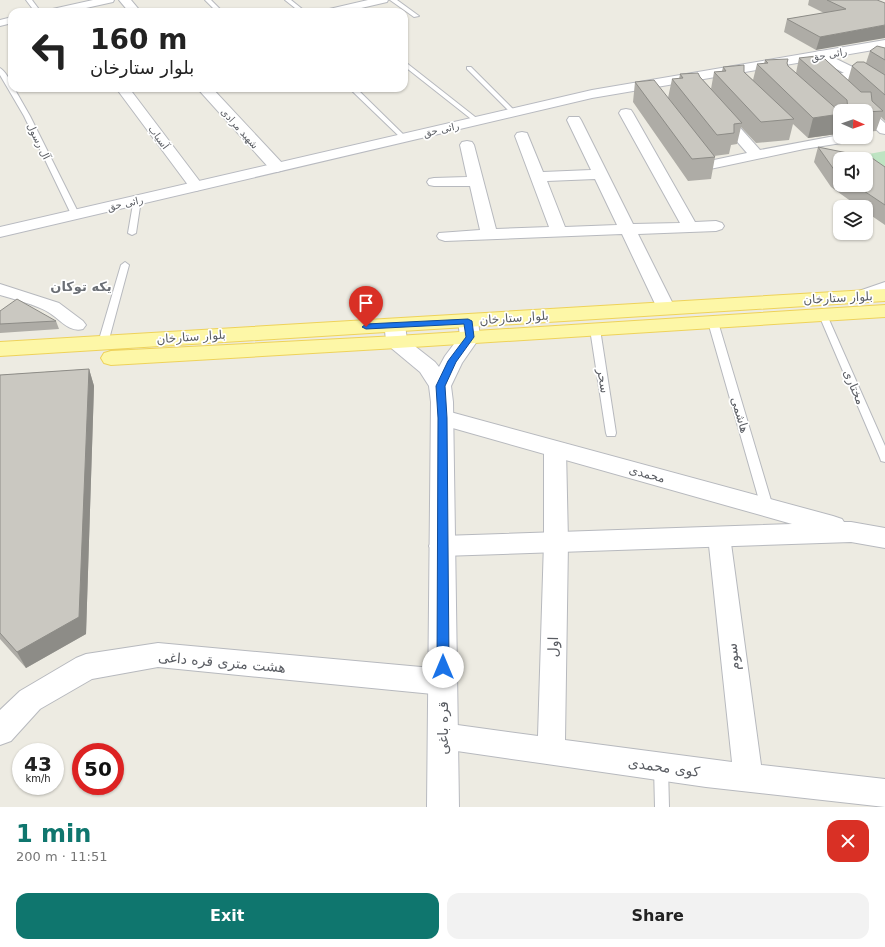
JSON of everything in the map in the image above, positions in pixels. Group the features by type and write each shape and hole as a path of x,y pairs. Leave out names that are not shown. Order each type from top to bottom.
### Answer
{"main road":[{"path":"124,0 131,8"},
{"name":"راثی حق","path":"0,232 592,94 885,44"},
{"name":"شهید مرادی","path":"208,92 276,167"},
{"name":"بلوار ستارخان","path":"0,349 104,343 469,329 666,308 862,296 885,307"},
{"name":"بلوار ستارخان","path":"469,329 595,329 823,315 885,307"},
{"path":"440,386 469,329"},
{"name":"بلوار ستارخان","path":"0,364 396,333"},
{"name":"قره باغی","path":"396,333 428,367 440,386 443,418 443,807"},
{"name":"محمدی","path":"443,418 767,507 851,532 885,538"},
{"name":"محمدی","path":"442,546 851,532"},
{"name":"هشت متری قره داغی","path":"0,731 30,700 86,667 158,655 443,682"}],"street":[{"path":"71,8 109,0"},
{"path":"345,8 374,1"},
{"path":"820,55 861,76 885,91"},
{"path":"856,104 826,77 861,76 885,84"},
{"name":"آسیاب","path":"125,92 196,186"},
{"path":"712,104 757,155"},
{"path":"626,113 690,227"},
{"path":"574,120 666,308"},
{"path":"873,122 881,132"},
{"path":"687,135 710,165 833,140"},
{"path":"793,135 804,145"},
{"path":"522,136 559,232"},
{"path":"467,145 489,234"},
{"path":"538,177 601,174"},
{"path":"434,182 475,181"},
{"path":"445,236 716,226"},
{"path":"862,296 885,286"},
{"path":"0,289 53,307 78,324"},
{"name":"اول","path":"551,751 556,542 556,449"},
{"name":"سوم","path":"719,536 748,778"},
{"name":"کوی محمدی","path":"443,736 748,778 858,798 885,793"}],"lane":[{"path":"208,0 216,8"},
{"path":"288,0 298,8"},
{"path":"393,0 404,8"},
{"path":"408,10 416,16"},
{"path":"408,66 477,120"},
{"path":"469,68 513,112"},
{"name":"آل رسول","path":"0,70 8,84"},
{"name":"آل رسول","path":"13,92 27,116 75,214"},
{"path":"356,92 404,138"},
{"path":"132,234 137,200"},
{"path":"104,343 124,265"},
{"name":"مختاری","path":"823,315 885,458"},
{"name":"هاشمی","path":"713,322 767,507"},
{"name":"سحر","path":"595,329 612,433"},
{"path":"661,767 662,807"}],"green space":[{"path":"885,151 885,173 873,164 873,153"}],"building":[{"path":"827,0 877,0 885,3 885,25 820,37 787,19 846,9"},
{"path":"877,46 885,48 885,60 870,51"},
{"path":"825,55 824,58 861,92 871,92 872,101 883,111 873,112 873,104 847,104 847,100 799,58"},
{"path":"788,59 788,66 833,106 833,115 813,118 757,64 768,63 765,60"},
{"path":"857,62 864,62 885,75 885,95 852,66"},
{"path":"744,65 744,72 794,119 761,122 714,72 726,71 723,67"},
{"path":"698,73 742,123 734,124 734,133 717,135 672,79 683,78 680,74"},
{"path":"654,80 715,157 692,159 635,82"},
{"path":"818,147 843,152 833,152 833,168"},
{"path":"873,159 885,167 885,205 866,192 873,192"},
{"path":"17,299 56,321 0,324 0,311"},
{"path":"89,369 79,617 17,652 0,633 0,375"}],"district":[{"name":"یکه توکان","path":"81,286"}],"route":[{"path":"366,327 468,321 470,337 452,361 440,386 443,418 443,667"}]}
